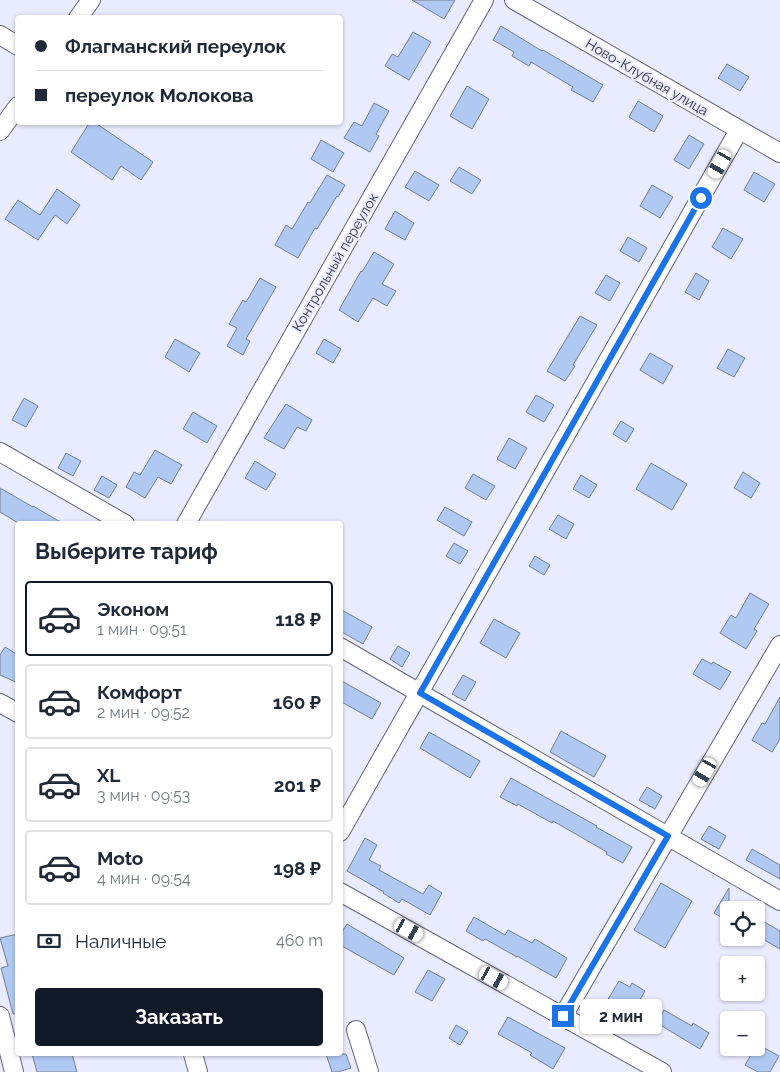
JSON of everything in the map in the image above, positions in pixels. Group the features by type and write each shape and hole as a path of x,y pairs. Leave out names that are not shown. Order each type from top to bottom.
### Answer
{"street":[{"path":"80,15 91,0"},
{"name":"Контрольный переулок","path":"188,521 484,0"},
{"name":"Ново-Клубная улица","path":"514,0 780,153"},
{"path":"0,35 15,44"},
{"path":"0,131 15,110"},
{"path":"343,827 740,130"},
{"path":"0,452 120,521"},
{"path":"563,1016 780,645"},
{"path":"343,649 780,901"},
{"path":"0,703 15,711"},
{"path":"343,894 662,1072"},
{"path":"0,1016 14,1072"},
{"path":"356,1030 369,1072"},
{"path":"194,1056 198,1072"}],"building":[{"path":"412,0 455,0 444,19"},
{"path":"501,26 603,85 593,102 571,90 573,87 531,62 529,66 512,56 514,52 493,40"},
{"path":"413,32 431,42 409,80 385,66 392,54 398,57"},
{"path":"727,64 749,77 740,91 718,78"},
{"path":"467,86 489,99 472,129 450,116"},
{"path":"638,101 663,116 654,132 629,117"},
{"path":"374,103 389,111 376,134 379,136 370,152 344,138 354,122 362,126"},
{"path":"88,125 98,125 153,162 141,180 121,166 112,180 71,152"},
{"path":"689,135 704,144 689,169 674,160"},
{"path":"321,140 344,153 333,172 311,159"},
{"path":"459,167 481,180 472,194 450,181"},
{"path":"415,171 439,185 429,201 405,187"},
{"path":"754,172 775,184 764,202 744,190"},
{"path":"327,175 345,185 317,229 315,228 298,258 275,245 286,225 292,229"},
{"path":"652,185 673,197 660,218 640,206"},
{"path":"57,189 80,205 67,224 55,215 38,240 5,219 18,200 40,215"},
{"path":"395,211 414,223 405,240 385,229"},
{"path":"723,228 743,239 731,259 712,247"},
{"path":"628,237 647,248 639,262 620,251"},
{"path":"374,252 394,264 382,284 396,291 387,306 373,298 358,322 339,310"},
{"path":"696,273 709,281 699,300 685,292"},
{"path":"606,275 620,283 610,301 595,293"},
{"path":"260,278 276,287 246,339 250,341 243,355 227,346 237,328 229,324 243,300 246,302"},
{"path":"580,316 597,325 565,381 547,371"},
{"path":"175,339 200,353 189,372 165,357"},
{"path":"324,339 341,349 333,363 316,353"},
{"path":"728,349 745,358 734,377 717,368"},
{"path":"650,353 673,366 663,384 640,370"},
{"path":"536,395 554,405 544,422 526,412"},
{"path":"24,398 38,406 26,427 12,420"},
{"path":"286,404 312,420 306,431 297,427 284,449 264,438"},
{"path":"193,412 217,426 207,443 183,429"},
{"path":"621,421 634,429 626,442 613,434"},
{"path":"509,438 527,448 515,469 497,459"},
{"path":"155,450 182,465 171,484 158,477 145,498 126,487 134,472 140,475"},
{"path":"66,453 81,461 73,476 58,468"},
{"path":"255,461 276,474 266,490 245,478"},
{"path":"651,463 687,484 672,510 636,489"},
{"path":"743,472 760,483 751,498 734,488"},
{"path":"473,474 495,486 486,500 465,488"},
{"path":"581,475 597,485 589,498 573,489"},
{"path":"102,476 117,485 109,498 94,490"},
{"path":"0,488 59,521 15,521 0,512"},
{"path":"445,507 472,522 464,536 437,520"},
{"path":"558,515 574,524 566,539 549,529"},
{"path":"454,543 468,551 460,564 446,556"},
{"path":"535,556 550,565 544,575 529,566"},
{"path":"750,593 769,604 754,629 757,631 746,649 720,633 731,615 736,618"},
{"path":"343,611 372,627 363,644 343,633"},
{"path":"494,619 520,633 506,658 480,643"},
{"path":"398,646 410,653 402,667 390,659"},
{"path":"5,647 15,653 15,682 0,675 0,655"},
{"path":"702,659 712,664 713,662 731,672 720,690 693,674"},
{"path":"463,675 476,682 465,701 452,694"},
{"path":"343,682 381,703 372,719 343,703"},
{"path":"780,697 780,739 772,752 752,740 762,723 765,724"},
{"path":"561,731 606,756 594,777 550,752"},
{"path":"429,732 480,761 470,778 420,748"},
{"path":"511,778 632,847 623,863 553,821 552,823 518,804 517,806 500,797"},
{"path":"647,787 662,796 655,809 639,800"},
{"path":"709,826 726,836 719,849 701,839"},
{"path":"365,838 377,845 369,860 381,866 379,870 423,894 429,885 442,893 430,915 402,899 399,903 384,892 347,871"},
{"path":"752,849 780,865 780,879 746,860"},
{"path":"661,883 692,901 665,948 634,930"},
{"path":"729,888 729,901 721,901"},
{"path":"720,903 720,917 714,913"},
{"path":"474,917 505,935 508,930 532,943 535,939 567,958 556,978 485,939 483,941 466,931"},
{"path":"765,922 780,931 780,949 765,940"},
{"path":"347,924 404,958 394,975 343,947 343,930"},
{"path":"15,935 15,1014 13,1014 1,968 8,966 0,938"},
{"path":"428,970 445,979 432,1001 415,992"},
{"path":"619,981 630,987 632,983 645,991 632,1014 607,1001"},
{"path":"664,1010 692,1026 693,1023 709,1033 700,1049 657,1023"},
{"path":"508,1017 565,1048 553,1069 530,1055 532,1053 498,1034"},
{"path":"456,1025 468,1032 460,1045 449,1038"},
{"path":"765,1048 779,1056 770,1072 758,1072 745,1065 750,1056 765,1056"},
{"path":"343,1054 346,1054 351,1068 332,1072 327,1056 343,1056"},
{"path":"33,1056 73,1056 77,1072 37,1072"}],"route":[{"path":"563,1016 668,836 420,693 701,198"}]}
